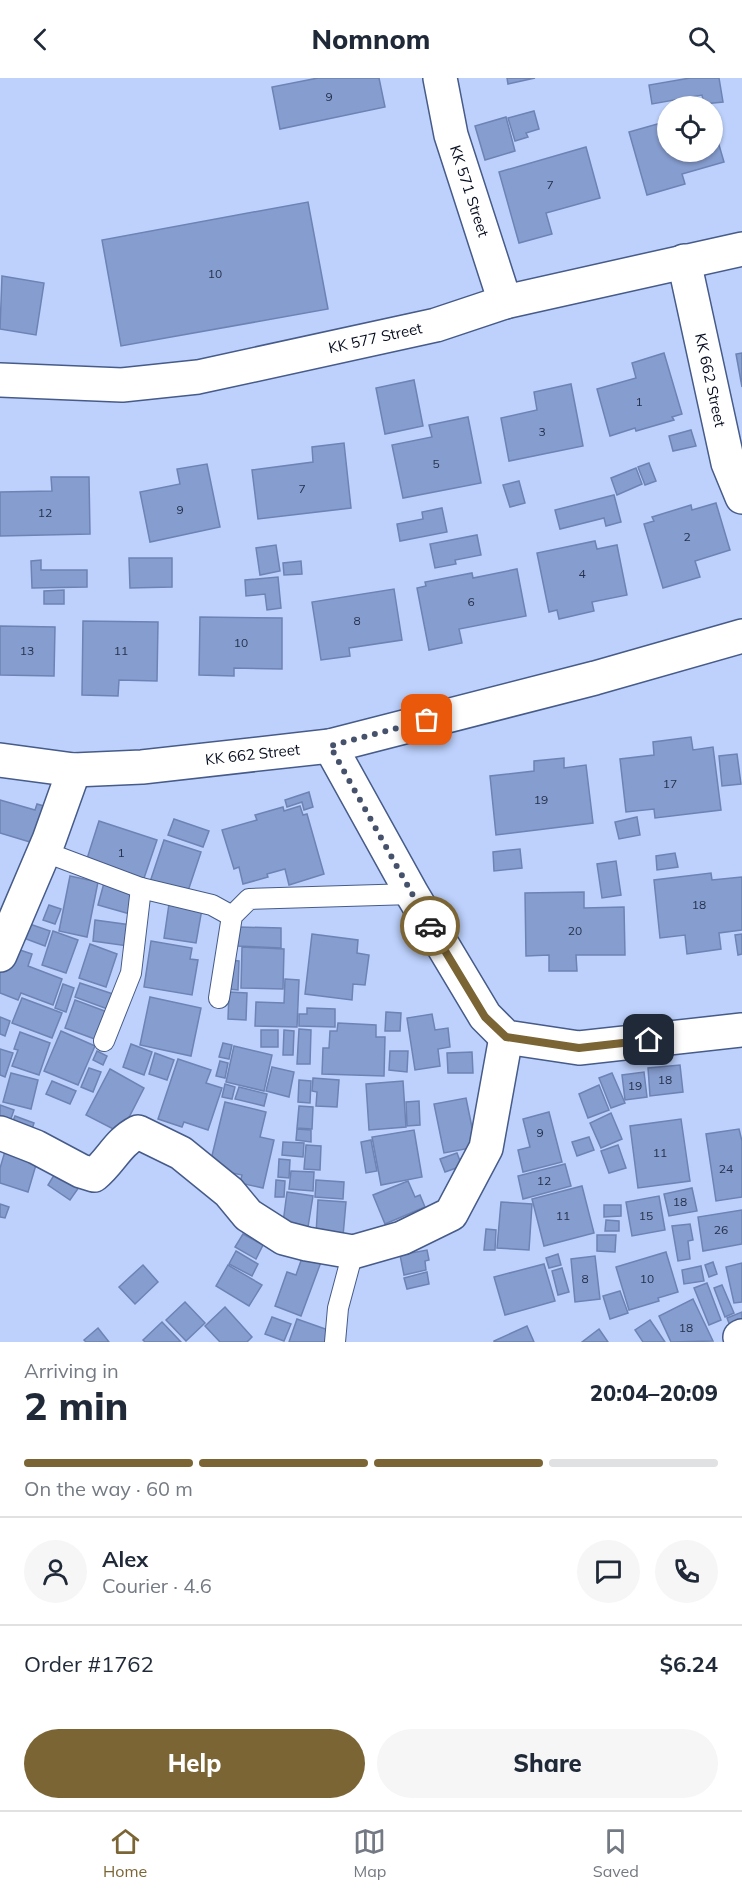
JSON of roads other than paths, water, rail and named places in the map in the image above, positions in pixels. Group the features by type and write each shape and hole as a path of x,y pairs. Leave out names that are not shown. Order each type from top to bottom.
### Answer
{"street":[{"name":"KK 571 Street","path":"440,78 451,135 505,302"},
{"name":"KK 577 Street","path":"0,380 122,385 198,377 436,325 505,302 742,249"},
{"name":"KK 662 Street","path":"684,261 728,463 742,497"},
{"name":"KK 662 Street","path":"0,760 74,770 142,767 330,746 595,678 742,636"},
{"path":"330,746 412,894 485,1017 506,1037 579,1048 742,1030"},
{"path":"0,955 45,852 74,770"},
{"path":"0,1133 36,1147 81,1172 94,1175 106,1165 126,1139 138,1132 181,1154 229,1192 248,1215 284,1238 353,1251 402,1238 452,1214 486,1148 506,1037"}],"lane":[{"path":"45,852 141,888 212,904 232,916"},
{"path":"104,1041 131,973 141,888"},
{"path":"219,998 232,916 249,899 412,894"},
{"path":"335,1342 338,1308 353,1251"}]}
